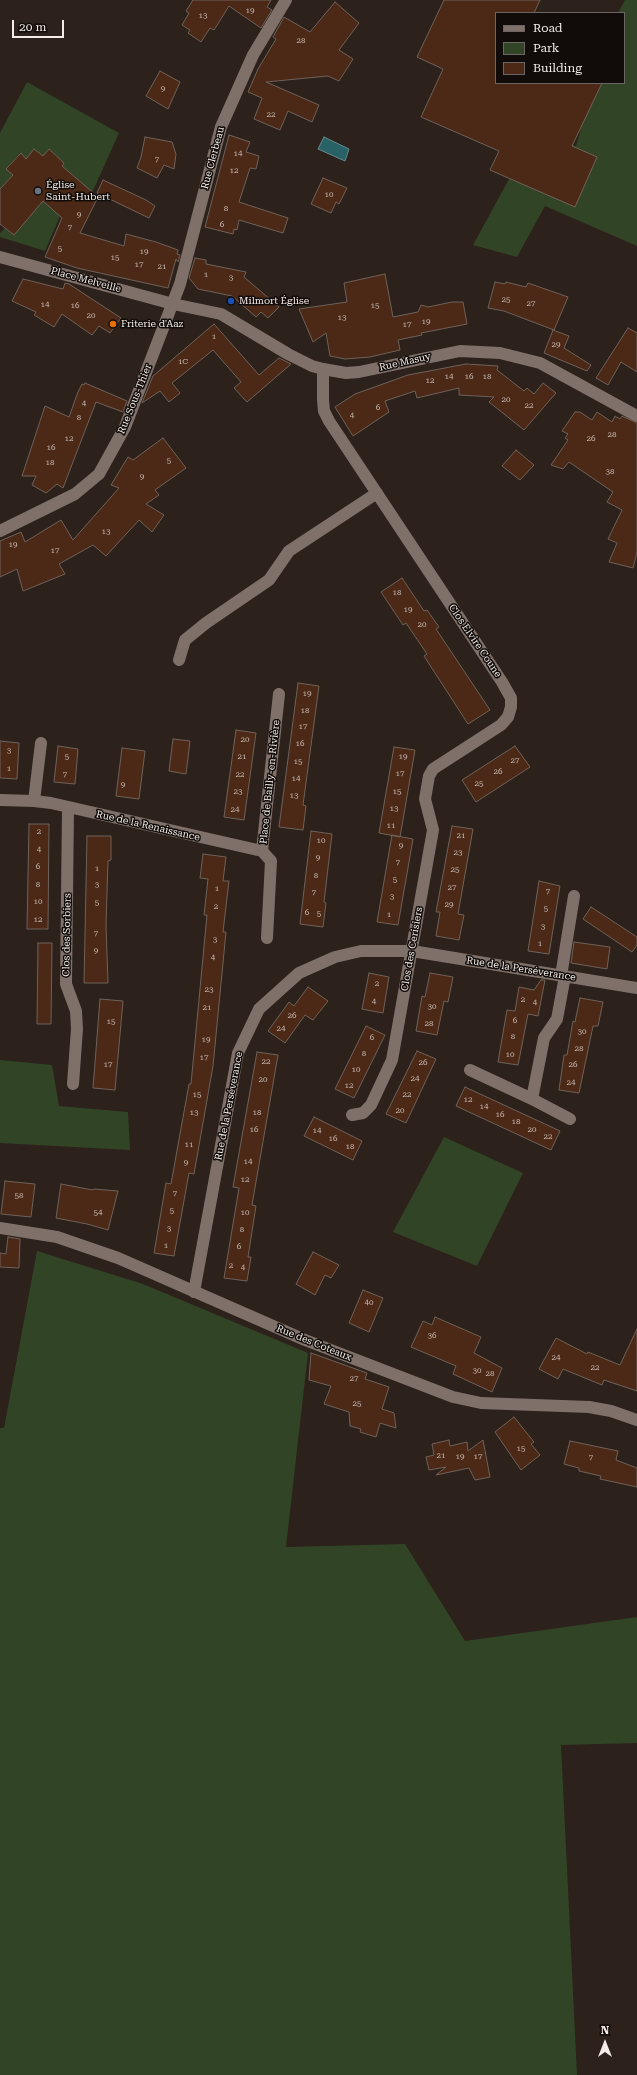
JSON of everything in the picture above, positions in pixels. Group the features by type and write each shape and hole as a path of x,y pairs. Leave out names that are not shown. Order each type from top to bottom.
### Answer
{"street":[{"name":"Rue Clerbeau","path":"173,304 180,284 221,128 253,56 286,0"},
{"name":"Place Melveille","path":"0,257 173,304"},
{"name":"Rue Masuy","path":"173,304 221,314 288,354 312,366 346,373 359,372 460,351 500,353 540,363 637,416"},
{"name":"Rue Sous-Thier","path":"0,531 75,494 99,474 125,427 173,304"},
{"name":"Clos Elvire Coune","path":"323,369 321,385 324,411 511,698 511,707 508,717 501,725 433,769"},
{"path":"179,660 185,640 206,623 269,580 289,551 377,493"},
{"name":"Place de Bailly-en-Rivière","path":"267,938 271,861 262,851 279,694"},
{"path":"34,801 41,743"},
{"name":"Clos des Cerisiers","path":"352,1115 363,1113 371,1105 392,1060 433,830 425,799 429,776 433,769"},
{"name":"Rue de la Renaissance","path":"0,800 34,801 262,851"},
{"name":"Clos des Sorbiers","path":"68,808 66,984 76,1011 77,1029 73,1084"},
{"path":"532,1099 544,1038 557,1019 574,896"},
{"name":"Rue de la Perséverance","path":"194,1292 236,1060 242,1043 260,1009 299,973 335,956 360,951 412,951 637,988"},
{"path":"470,1070 532,1099 570,1119"},
{"name":"Rue des Coteaux","path":"0,1228 57,1237 118,1258 305,1340 453,1396 481,1403 589,1407 611,1411 637,1420"}],"green space":[{"path":"625,0 637,0 637,246 545,206 517,257 473,245 514,170 551,138 576,146 594,84 625,84 625,12 619,12"},
{"path":"27,82 119,133 92,193 63,209 45,251 0,237 0,233 5,228 14,235 43,201 50,207 62,193 82,183 62,166 64,163 49,149 43,156 34,149 26,159 20,153 6,169 13,175 0,189 0,133"},
{"path":"0,1060 52,1065 59,1106 128,1112 130,1150 0,1143"},
{"path":"444,1137 523,1173 477,1266 393,1232"},
{"path":"37,1251 143,1284 308,1353 286,1547 405,1544 465,1641 637,1617 637,1743 561,1745 577,2075 0,2075 0,1428 4,1428"}],"water":[{"path":"324,137 349,149 345,161 318,149"}],"building":[{"path":"193,0 271,0 267,7 272,10 261,28 229,6 214,30 210,28 201,42 188,33 190,30 182,25 189,13 186,11"},
{"path":"444,0 540,0 534,12 495,12 495,84 602,84 572,146 597,157 575,207 490,170 499,151 421,117 443,69 417,57"},
{"path":"335,2 359,23 339,50 353,59 339,81 328,76 266,82 319,105 312,122 288,111 280,130 254,119 262,98 248,92 258,69 276,39 273,37 284,17 310,32"},
{"path":"160,71 180,82 168,109 146,96"},
{"path":"229,135 250,142 246,152 259,156 256,169 250,168 239,202 288,218 283,233 239,220 237,230 234,229 233,234 205,227"},
{"path":"145,137 172,142 176,154 174,169 164,165 157,178 137,168"},
{"path":"34,149 43,156 49,149 64,163 62,166 98,197 80,233 124,246 126,234 178,250 177,254 180,255 178,262 176,259 168,288 77,268 45,257 62,218 43,201 14,235 0,224 0,189 13,175 6,169 21,153 26,159"},
{"path":"323,178 347,188 339,204 336,202 331,213 311,204"},
{"path":"103,180 146,200 155,206 149,218 97,193"},
{"path":"195,258 206,260 206,264 246,272 244,277 279,307 268,318 261,312 256,317 232,296 198,289 189,278"},
{"path":"385,274 393,317 418,312 421,305 428,307 452,302 463,302 467,324 421,333 422,335 398,340 400,350 370,357 345,359 330,356 326,333 313,342 299,309 347,302 344,283"},
{"path":"23,279 63,289 65,283 69,284 121,318 110,333 99,326 92,335 62,314 54,327 34,315 36,312 12,301"},
{"path":"495,282 505,284 506,282 526,287 528,283 568,297 554,330 504,311 488,308"},
{"path":"214,324 259,375 279,358 291,364 247,402 234,388 241,382 213,350 172,383 180,393 169,402 160,391 142,403 153,376"},
{"path":"628,328 637,333 637,372 621,362 608,385 596,378"},
{"path":"553,330 569,336 564,348 591,365 587,371 544,353"},
{"path":"466,364 498,366 497,370 524,391 527,388 534,394 543,383 556,393 524,430 489,402 494,397 459,395 459,388 417,398 415,391 385,401 389,412 353,436 335,407 355,394 408,375"},
{"path":"85,383 127,401 123,412 96,402 63,488 57,484 46,493 32,485 36,476 22,476 45,406 69,417 78,392 82,384 84,385"},
{"path":"575,412 580,412 592,420 597,412 612,422 615,416 620,419 622,416 637,423 637,552 633,568 609,562 617,543 608,539 622,510 607,502 613,492 569,462 563,469 551,465 568,440 565,438 568,434 562,431"},
{"path":"163,438 186,468 155,490 159,495 146,504 164,515 152,532 139,520 106,556 93,545 59,564 65,574 23,591 17,569 0,577 0,541 21,532 25,542 61,520 73,540 119,488 111,485 128,457 133,460"},
{"path":"516,450 534,465 520,480 502,466"},
{"path":"402,578 424,611 427,610 439,627 436,629 490,710 468,724 424,656 427,654 406,623 403,625 381,592"},
{"path":"298,683 319,686 303,805 306,806 303,830 279,827"},
{"path":"236,730 256,733 244,820 224,817"},
{"path":"173,739 190,741 186,774 169,771"},
{"path":"0,741 19,743 17,779 0,778"},
{"path":"58,746 78,749 75,784 54,782"},
{"path":"515,746 530,767 476,802 462,780"},
{"path":"394,747 415,750 400,837 379,833"},
{"path":"122,748 145,751 139,799 116,796"},
{"path":"29,824 49,824 48,929 27,929"},
{"path":"452,826 473,829 458,914 464,915 459,940 436,936 440,912 436,912"},
{"path":"311,831 332,834 324,902 326,903 323,927 300,924"},
{"path":"392,835 413,839 398,925 377,922"},
{"path":"87,836 111,836 111,860 108,861 106,925 108,983 84,983"},
{"path":"203,854 226,857 223,881 229,881 223,932 226,932 213,1066 194,1174 189,1173 174,1256 154,1253 166,1183 171,1184 189,1084 191,1084 207,915 204,915 208,879 200,878"},
{"path":"539,881 560,886 549,954 528,951"},
{"path":"591,907 637,937 637,945 632,952 583,919"},
{"path":"574,942 610,947 607,969 571,963"},
{"path":"38,943 52,943 51,1024 37,1024"},
{"path":"369,973 389,977 383,1013 362,1009"},
{"path":"430,973 453,977 448,1002 444,1001 437,1035 416,1031 422,996 425,997"},
{"path":"541,980 545,980 538,1016 528,1014 518,1065 498,1062 507,1010 515,1011 519,987 534,990"},
{"path":"308,987 328,1001 313,1020 305,1015 285,1043 268,1031 289,1002 294,1006"},
{"path":"580,998 603,1002 598,1026 593,1026 579,1093 559,1090 564,1055 567,1055 573,1021 575,1022"},
{"path":"100,999 123,1001 115,1090 93,1088"},
{"path":"366,1026 385,1035 354,1098 335,1089"},
{"path":"417,1051 436,1059 406,1123 386,1114"},
{"path":"257,1052 278,1055 252,1205 256,1206 248,1257 251,1257 247,1281 224,1278 239,1188 233,1187"},
{"path":"465,1087 560,1131 551,1150 456,1106"},
{"path":"314,1117 362,1141 353,1160 304,1136"},
{"path":"5,1181 35,1184 31,1217 1,1214"},
{"path":"61,1184 93,1190 118,1191 108,1230 56,1218"},
{"path":"8,1237 20,1239 19,1268 0,1267 0,1253 6,1254"},
{"path":"313,1252 339,1265 331,1278 325,1275 315,1295 296,1284"},
{"path":"363,1290 383,1298 369,1332 349,1323"},
{"path":"435,1317 481,1337 474,1353 502,1368 492,1392 453,1374 456,1366 411,1347 423,1321 432,1325"},
{"path":"637,1329 637,1391 604,1380 602,1385 563,1369 558,1379 539,1369 556,1338 587,1354 588,1352 620,1365"},
{"path":"311,1353 367,1373 365,1379 389,1387 382,1409 394,1413 396,1428 380,1423 376,1437 360,1432 361,1429 350,1426 349,1412 324,1404 331,1386 309,1380"},
{"path":"514,1417 534,1442 531,1444 540,1455 521,1470 495,1432"},
{"path":"449,1440 450,1446 467,1442 468,1451 483,1440 490,1477 475,1480 469,1468 436,1475 446,1467 429,1470 426,1457 434,1455 432,1444"},
{"path":"570,1441 618,1451 616,1460 637,1468 637,1487 600,1479 601,1476 579,1471 579,1468 564,1464"}],"place":[{"name":"Église Saint-Hubert","path":"38,191"},
{"name":"Milmort Église","path":"231,301"},
{"name":"Friterie d'Aaz","path":"113,324"}]}
